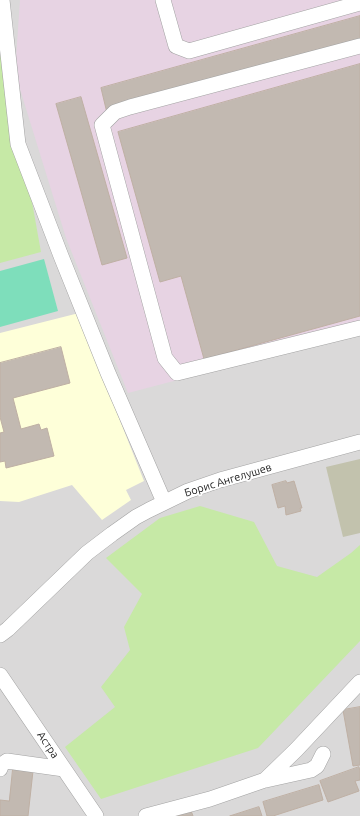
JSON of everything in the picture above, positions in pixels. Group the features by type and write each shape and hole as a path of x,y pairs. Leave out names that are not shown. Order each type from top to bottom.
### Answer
{"street":[{"path":"2,0 18,144 105,366 164,502"},
{"path":"163,0 176,46 189,51 358,2"},
{"path":"360,46 130,107 115,112 102,125 165,358 177,373 360,328"},
{"name":"Борис Ангелушев","path":"0,635 87,553 136,517 188,491 220,480 360,442"},
{"name":"Астра","path":"0,675 96,816"},
{"path":"265,780 296,750 360,682"},
{"path":"146,816 210,799 265,780 311,770 317,766 323,754"},
{"path":"0,769 1,765 7,761 64,769"}],"shaded area":[{"path":"0,0 360,0 360,816 0,816"},
{"path":"20,0 360,0 360,332 128,393 66,238 15,73"},
{"path":"79,313 144,481 126,490 131,500 102,520 72,485 19,502 0,501 0,333"},
{"path":"360,459 360,533 343,537 326,467"}],"green space":[{"path":"0,24 41,252 0,263"},
{"path":"44,259 58,311 0,327 0,271"},
{"path":"200,506 254,522 277,566 317,577 360,545 360,641 258,748 101,799 65,747 115,707 101,687 130,650 124,627 142,594 106,558 160,518"}],"building":[{"path":"360,16 360,43 107,113 101,88"},
{"path":"360,64 360,316 204,359 181,276 160,282 118,132"},
{"path":"81,97 127,258 102,265 56,104"},
{"path":"61,347 70,383 13,398 21,429 39,424 41,430 47,428 54,456 6,468 5,461 0,462 0,433 4,432 0,417 0,363"},
{"path":"286,481 287,483 294,481 302,508 300,508 301,511 286,515 285,506 278,508 272,485"},
{"path":"360,707 360,765 353,766 343,710"},
{"path":"359,767 360,780 355,781 359,791 328,802 320,781"},
{"path":"13,769 33,771 28,816 0,816 0,800 9,801"},
{"path":"319,785 323,800 273,816 267,816 263,802"},
{"path":"259,807 262,816 230,816"},
{"path":"190,808 193,816 173,816"}]}
